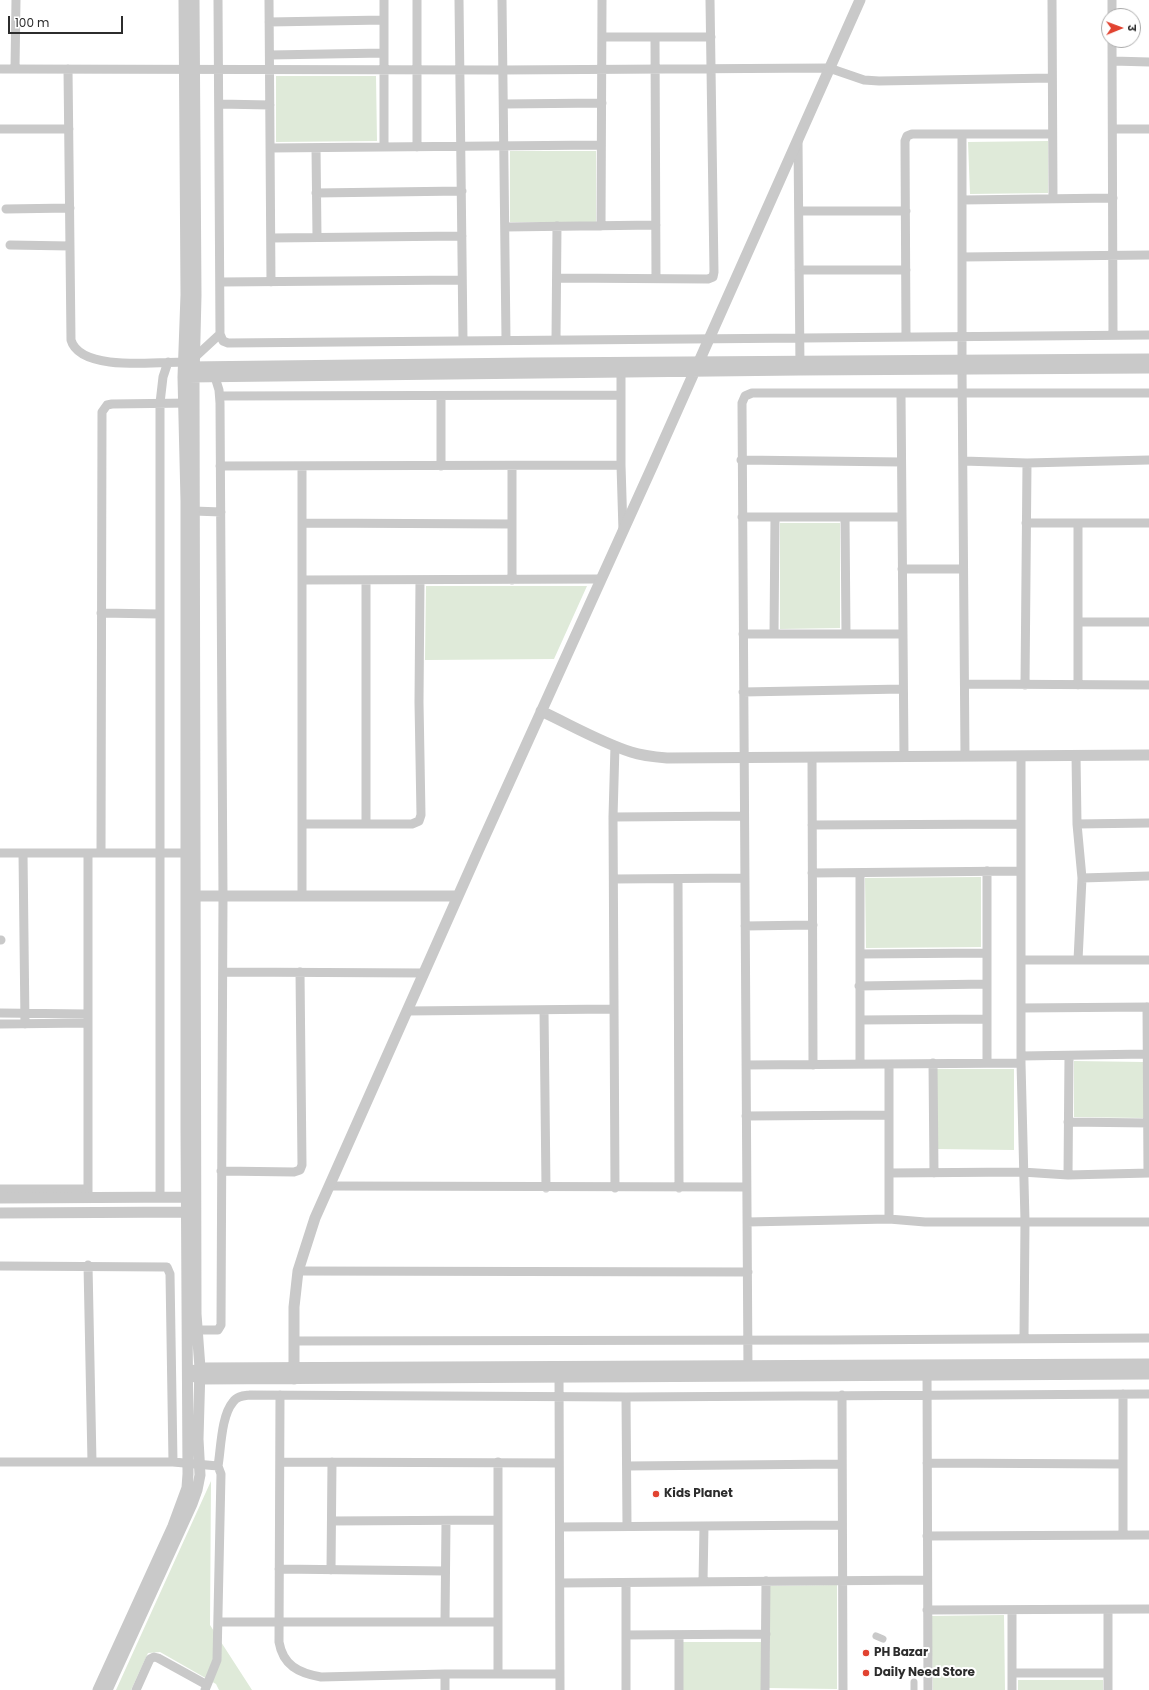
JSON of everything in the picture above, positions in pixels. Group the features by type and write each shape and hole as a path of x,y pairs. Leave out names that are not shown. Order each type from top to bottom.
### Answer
{"street":[{"path":"15,68 16,0"},
{"path":"107,1690 192,1504 200,1475 194,1464 188,1373 192,1197 191,852 186,501 189,368 196,295 190,69 184,0"},
{"path":"190,69 194,0"},
{"path":"218,0 221,282 220,334 223,341 228,343 506,339 708,339 1149,335"},
{"path":"269,0 271,282"},
{"path":"384,0 384,147"},
{"path":"417,0 417,147"},
{"path":"460,0 463,340"},
{"path":"502,0 506,339"},
{"path":"602,0 602,226"},
{"path":"557,278 713,277 712,69 710,0"},
{"path":"294,1379 294,1307 298,1271 315,1218 860,0"},
{"path":"1052,0 1053,198"},
{"path":"269,22 384,20"},
{"path":"602,37 711,37"},
{"path":"655,37 656,278"},
{"path":"1112,48 1113,335"},
{"path":"270,54 384,53"},
{"path":"1113,61 1149,62"},
{"path":"0,69 503,70 829,68 864,80 879,81 1052,78"},
{"path":"68,69 71,340 72,346 85,355 104,362 168,362 215,377 621,372 636,367"},
{"path":"504,104 602,103"},
{"path":"219,104 270,105"},
{"path":"0,129 69,129"},
{"path":"1113,129 1149,129"},
{"path":"906,337 905,141 907,136 912,134 1052,134"},
{"path":"962,134 963,569 966,756"},
{"path":"798,137 800,366"},
{"path":"270,148 602,145"},
{"path":"316,148 317,238"},
{"path":"316,193 462,192"},
{"path":"962,200 1113,198"},
{"path":"6,209 70,208"},
{"path":"799,211 906,211"},
{"path":"505,227 656,225"},
{"path":"556,339 557,226"},
{"path":"271,238 462,236"},
{"path":"10,245 70,246"},
{"path":"962,257 1149,255"},
{"path":"799,270 906,270"},
{"path":"221,282 462,280"},
{"path":"189,368 220,334"},
{"path":"962,365 1149,359"},
{"path":"160,1197 160,403 163,377 168,362"},
{"path":"189,368 962,365 1149,368"},
{"path":"621,372 623,531"},
{"path":"197,1330 218,1330 221,1325 223,896 221,512 220,396 215,377"},
{"path":"748,1371 742,403 746,396 752,393 1149,393"},
{"path":"901,394 904,756"},
{"path":"220,396 621,395"},
{"path":"441,396 441,466"},
{"path":"101,853 102,412 107,405 112,404 189,403"},
{"path":"189,403 194,511 191,852 195,896 192,1197"},
{"path":"742,460 902,462"},
{"path":"963,461 1027,462 1149,460"},
{"path":"1025,685 1027,462"},
{"path":"220,466 621,466"},
{"path":"302,466 302,896"},
{"path":"512,466 512,580"},
{"path":"194,511 221,512"},
{"path":"742,517 902,517"},
{"path":"774,634 775,517"},
{"path":"845,517 846,634"},
{"path":"303,523 512,524"},
{"path":"1026,523 1149,523"},
{"path":"1078,523 1078,685"},
{"path":"902,569 963,569"},
{"path":"303,580 601,579"},
{"path":"366,580 366,824"},
{"path":"303,824 412,824 419,821 421,815 419,702 420,580"},
{"path":"101,613 159,614"},
{"path":"1078,622 1149,622"},
{"path":"743,634 903,634"},
{"path":"965,684 1149,685"},
{"path":"743,692 903,689"},
{"path":"541,711 632,753 667,758 1149,755"},
{"path":"614,746 615,1188"},
{"path":"1076,755 1077,824 1082,878 1078,960"},
{"path":"1020,756 1024,1338"},
{"path":"812,757 814,1065"},
{"path":"613,817 744,816"},
{"path":"1077,824 1149,823"},
{"path":"812,825 1021,824"},
{"path":"0,853 191,852"},
{"path":"23,853 24,1024"},
{"path":"88,853 88,1193"},
{"path":"987,871 987,1063"},
{"path":"812,873 1021,871"},
{"path":"860,873 860,1064"},
{"path":"1082,878 1149,876"},
{"path":"678,878 679,1188"},
{"path":"614,879 744,878"},
{"path":"195,896 458,896"},
{"path":"745,926 813,925"},
{"path":"860,954 987,953"},
{"path":"1021,960 1149,960"},
{"path":"223,972 424,973"},
{"path":"221,1171 294,1172 300,1170 302,1165 300,972"},
{"path":"859,986 987,984"},
{"path":"889,1173 1022,1172 1068,1175 1148,1173 1148,1007 1021,1008"},
{"path":"407,1011 614,1009"},
{"path":"544,1010 546,1188"},
{"path":"0,1013 87,1014"},
{"path":"860,1020 987,1019"},
{"path":"0,1024 88,1023"},
{"path":"746,1065 987,1063 1069,1056 1147,1054"},
{"path":"1068,1175 1069,1056"},
{"path":"933,1063 934,1173"},
{"path":"889,1064 889,1219"},
{"path":"746,1116 888,1115"},
{"path":"1068,1122 1148,1123"},
{"path":"329,1186 746,1188"},
{"path":"0,1190 192,1197"},
{"path":"0,1198 88,1193"},
{"path":"98,1690 181,1506 194,1464 198,1438 200,1368 192,1212"},
{"path":"0,1213 192,1212"},
{"path":"748,1222 889,1219 926,1222 1149,1222"},
{"path":"88,1265 92,1462"},
{"path":"0,1266 164,1266 170,1270 173,1376 173,1462"},
{"path":"298,1271 748,1272"},
{"path":"294,1341 1149,1338"},
{"path":"188,1373 200,1368 559,1372 927,1370 1149,1364"},
{"path":"927,1370 1149,1374"},
{"path":"927,1370 928,1690"},
{"path":"188,1373 199,1379 294,1379 559,1372"},
{"path":"559,1372 560,1690"},
{"path":"136,1690 150,1659 154,1657 207,1685 217,1660 220,1474 218,1466 228,1410 233,1402 239,1397 250,1395 626,1397 927,1394 1149,1394"},
{"path":"1123,1394 1123,1535"},
{"path":"280,1395 279,1642 281,1653 287,1662 308,1675 321,1677 445,1674 560,1674"},
{"path":"842,1395 843,1690"},
{"path":"626,1397 627,1526"},
{"path":"0,1462 173,1462 218,1466"},
{"path":"280,1462 559,1462"},
{"path":"331,1570 332,1462"},
{"path":"498,1462 498,1674"},
{"path":"627,1466 842,1464"},
{"path":"927,1464 1123,1464"},
{"path":"332,1521 498,1520"},
{"path":"445,1622 446,1521"},
{"path":"560,1527 842,1525"},
{"path":"703,1582 704,1526"},
{"path":"927,1536 1149,1535"},
{"path":"279,1569 445,1571"},
{"path":"560,1583 927,1580"},
{"path":"765,1690 766,1582"},
{"path":"626,1583 626,1690"},
{"path":"927,1610 1149,1609"},
{"path":"1012,1610 1012,1690"},
{"path":"1108,1610 1108,1690"},
{"path":"218,1622 498,1622"},
{"path":"679,1634 679,1690"},
{"path":"626,1635 766,1634"},
{"path":"876,1636 883,1639"},
{"path":"1012,1673 1108,1673"},
{"path":"445,1674 445,1690"},
{"path":"914,1682 914,1690"}],"green space":[{"path":"276,76 376,76 377,141 276,142"},
{"path":"1048,141 1048,193 970,194 968,142"},
{"path":"510,151 596,151 596,222 510,222"},
{"path":"780,523 840,523 840,628 780,629"},
{"path":"426,586 587,586 554,659 425,660"},
{"path":"981,877 981,947 866,948 865,878"},
{"path":"1074,1061 1144,1062 1144,1118 1074,1117"},
{"path":"937,1069 1014,1069 1014,1150 937,1149"},
{"path":"211,1481 210,1625 252,1690 219,1690 216,1684 160,1652 148,1653 131,1690 116,1690"},
{"path":"837,1585 837,1689 769,1688 770,1586"},
{"path":"1004,1615 1005,1690 933,1690 931,1616"},
{"path":"682,1642 762,1642 762,1690 682,1690"},
{"path":"1018,1680 1103,1680 1103,1690 1018,1690"}],"place":[{"name":"Kids Planet","path":"656,1494"},
{"name":"PH Bazar","path":"866,1653"},
{"name":"Daily Need Store","path":"866,1673"}]}
